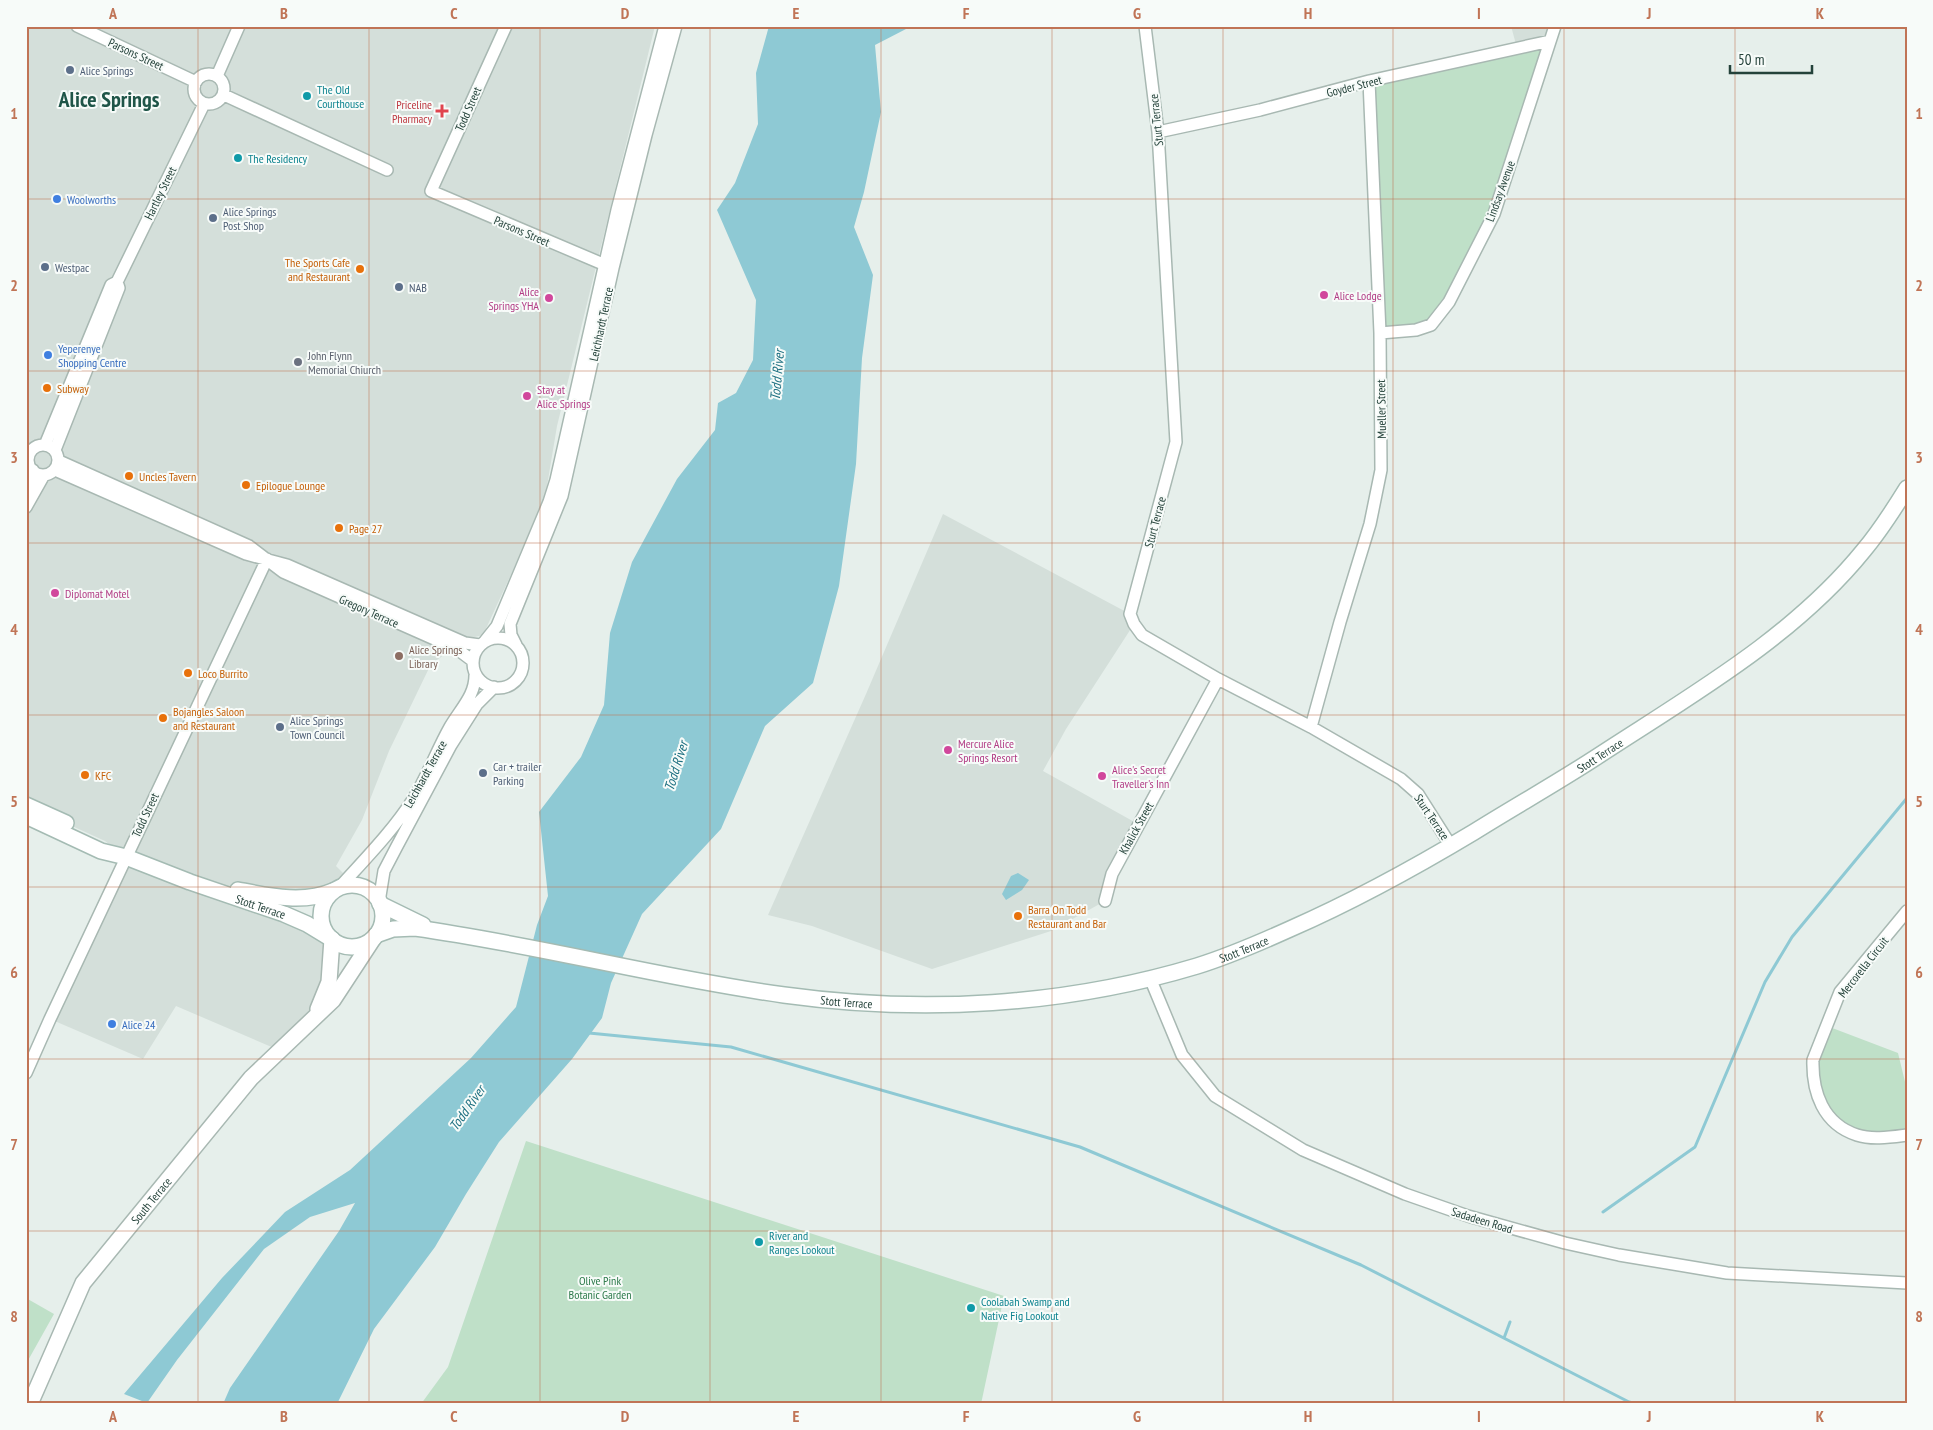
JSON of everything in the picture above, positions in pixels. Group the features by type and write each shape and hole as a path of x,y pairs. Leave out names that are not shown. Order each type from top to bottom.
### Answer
{"main road":[{"name":"Stott Terrace","path":"374,937 402,928 440,932 671,976 783,995 901,1005 959,1004 1042,998 1150,978 1216,959 1249,947 1348,903 1451,846 1579,768 1715,679 1757,649 1823,594 1863,551 1907,488"},
{"name":"Stott Terrace","path":"26,805 106,841 126,857"},
{"name":"Stott Terrace","path":"26,816 101,851 126,857 190,882 284,914 307,924 331,938"},
{"name":"Stott Terrace","path":"190,882 283,897 320,897 337,890"},
{"path":"350,886 359,886 367,890 380,903 382,920 374,937 357,946 348,947 331,938 322,923 321,913 324,904 337,890 350,886"},
{"name":"Stott Terrace","path":"380,903 404,917 440,932"},
{"name":"South Terrace","path":"30,1404 83,1283 251,1078 310,1024 337,994 374,937"},
{"name":"South Terrace","path":"310,1024 329,982 331,938"}],"street":[{"name":"Parsons Street","path":"76,26 196,82"},
{"path":"217,76 240,26"},
{"name":"Todd Street","path":"431,192 506,26"},
{"name":"Leichhardt Terrace","path":"483,643 497,626 549,502 556,480 665,26"},
{"name":"Leichhardt Terrace","path":"516,645 511,635 510,624 562,496 608,267 676,26"},
{"name":"Sturt Terrace","path":"1145,26 1158,132 1176,442 1130,614 1142,635 1218,679 1312,727 1401,779 1418,794 1451,846"},
{"name":"Lindsay Avenue","path":"1380,333 1416,330 1431,325 1450,302 1494,214 1555,26"},
{"name":"Goyder Street","path":"1158,132 1260,110 1369,81 1550,41"},
{"path":"204,75 217,76 224,83 224,95 215,104 204,104 195,95 196,82 204,75"},
{"name":"Mueller Street","path":"1312,727 1340,622 1370,524 1381,470 1380,333 1369,81"},
{"path":"224,95 387,170"},
{"name":"Hartley Street","path":"53,456 111,285 117,282 204,104"},
{"name":"Parsons Street","path":"431,192 608,267"},
{"path":"26,487 32,470 29,452 53,456 26,507"},
{"name":"Gregory Terrace","path":"53,456 246,554 296,569 465,643 483,643"},
{"path":"32,470 44,475"},
{"name":"Todd Street","path":"26,1073 267,559"},
{"name":"Gregory Terrace","path":"267,559 283,572 457,649 473,661"},
{"path":"505,638 520,650 523,663 519,677 508,686 494,687 483,682 475,673 473,661 477,650 483,643 491,639 505,638"},
{"name":"Leichhardt Terrace","path":"337,890 390,832 413,798 451,726 472,694 475,686 475,673"},
{"name":"Khalick Street","path":"1105,901 1112,874 1218,679"},
{"name":"Leichhardt Terrace","path":"380,903 384,871 393,853 451,745 477,704 494,687"},
{"name":"Mercorella Circuit","path":"1907,911 1840,992 1813,1060 1813,1072 1814,1085 1824,1109 1832,1120 1844,1129 1857,1135 1880,1138 1907,1135"},
{"name":"Sadadeen Road","path":"1150,978 1182,1055 1215,1096 1303,1150 1405,1194 1468,1216 1619,1256 1727,1273 1907,1283"}],"shaded area":[{"path":"26,26 655,26 557,426 546,492 483,635 467,639 431,664 389,751 362,820 336,866 348,878 342,887 283,897 194,882 325,932 320,1005 281,1051 176,1006 143,1059 50,1019 126,857 105,841 26,805"},
{"path":"1511,26 1555,26 1550,41 1517,48"},
{"name":"Mercure Alice Springs Resort","path":"943,514 1130,614 1134,624 1066,729 1043,771 1138,824 1105,901 1051,931 932,969 812,926 768,915"}],"green space":[{"path":"1550,41 1494,214 1431,325 1380,333 1369,81"},
{"path":"1827,1026 1898,1053 1907,1090 1907,1135 1880,1138 1832,1120 1813,1072"},
{"name":"Olive Pink Botanic Garden","path":"526,1141 1004,1296 981,1404 421,1404 448,1367"},
{"path":"26,1298 54,1314 26,1364"}],"water":[{"name":"Todd River","path":"769,26 905,26 906,29 875,45 881,112 864,192 854,227 873,275 862,358 856,464 839,586 813,683 765,726 721,829 642,914 611,983 602,1018 572,1059 499,1142 435,1247 374,1329 337,1404 223,1404 230,1388 339,1231 355,1203 310,1217 264,1249 177,1360 147,1403 124,1394 222,1278 285,1212 350,1170 471,1058 516,1007 537,925 548,896 539,812 581,757 604,705 610,633 632,562 677,479 715,430 718,403 736,393 753,360 756,300 717,210 735,183 758,124 756,73"},
{"path":"1018,873 1029,880 1022,890 1006,900 1002,894 1011,876"}],"waterway":[{"path":"1603,1212 1695,1147 1765,982 1792,937 1907,798"},
{"path":"589,1033 731,1047 1080,1147 1361,1265 1629,1402 1637,1404"},
{"path":"1504,1338 1510,1322"}],"place":[{"name":"Alice Springs","path":"70,70"},
{"name":"The Old Courthouse","path":"307,96"},
{"name":"Priceline Pharmacy","path":"442,111"},
{"name":"The Residency","path":"238,158"},
{"name":"Woolworths","path":"57,199"},
{"name":"Alice Springs Post Shop","path":"213,218"},
{"name":"Westpac","path":"45,267"},
{"name":"The Sports Cafe and Restaurant","path":"360,269"},
{"name":"NAB","path":"399,287"},
{"name":"Alice Lodge","path":"1324,295"},
{"name":"Alice Springs YHA","path":"549,298"},
{"name":"Yeperenye Shopping Centre","path":"48,355"},
{"name":"John Flynn Memorial Chiurch","path":"298,362"},
{"name":"Subway","path":"47,388"},
{"name":"Stay at Alice Springs","path":"527,396"},
{"name":"Uncles Tavern","path":"129,476"},
{"name":"Epilogue Lounge","path":"246,485"},
{"name":"Page 27","path":"339,528"},
{"name":"Diplomat Motel","path":"55,593"},
{"name":"Alice Springs Library","path":"399,656"},
{"name":"Loco Burrito","path":"188,673"},
{"name":"Bojangles Saloon and Restaurant","path":"163,718"},
{"name":"Alice Springs Town Council","path":"280,727"},
{"name":"Mercure Alice Springs Resort","path":"948,750"},
{"name":"Car + trailer Parking","path":"483,773"},
{"name":"KFC","path":"85,775"},
{"name":"Alice's Secret Traveller's Inn","path":"1102,776"},
{"name":"Barra On Todd Restaurant and Bar","path":"1018,916"},
{"name":"Alice 24","path":"112,1024"},
{"name":"River and Ranges Lookout","path":"759,1242"},
{"name":"Coolabah Swamp and Native Fig Lookout","path":"971,1308"}],"district":[{"name":"Alice Springs","path":"109,99"}]}
